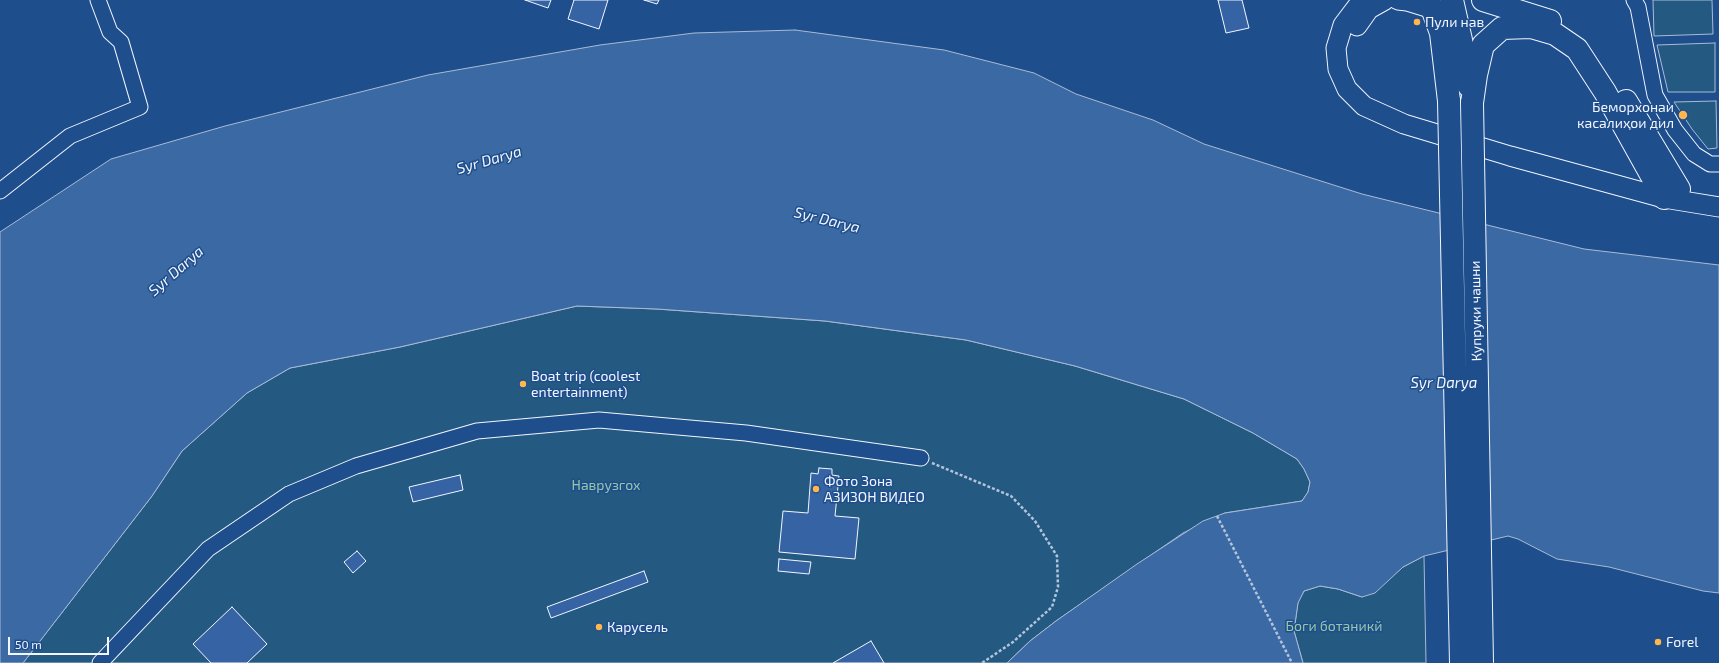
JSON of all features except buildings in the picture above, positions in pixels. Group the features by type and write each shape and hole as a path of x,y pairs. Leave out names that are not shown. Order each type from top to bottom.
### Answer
{"highway":[{"path":"1483,0 1558,24 1582,34 1598,54 1666,190"},
{"path":"1438,3 1461,40 1472,103"},
{"path":"1438,3 1440,33 1449,101 1461,663"},
{"path":"1472,103 1476,75 1483,45 1502,28 1531,27 1556,34 1577,49 1666,190"},
{"name":"Купруки чашни","path":"1472,103 1482,663"}],"main road":[{"path":"1362,0 1343,25 1336,48 1338,69 1347,89 1364,106 1404,124 1666,190 1719,194"},
{"path":"1385,0 1369,9 1358,25 1346,53 1346,63 1356,84 1370,98 1412,118 1666,190 1719,207"},
{"path":"1398,0 1438,3"}],"street":[{"path":"0,191 70,136 140,106 121,42 110,32 98,0"},
{"path":"1634,0 1638,7 1654,95 1675,130 1694,154 1710,164 1719,164"},
{"path":"100,663 208,550 289,494 356,466 477,431 599,420 746,434 920,458"}],"path":[{"path":"920,458 1011,496 1035,521 1057,556 1058,587 1052,608 1013,642 982,663"},
{"path":"1217,516 1292,663"}],"green space":[{"path":"1653,0 1712,0 1713,34 1654,36"},
{"path":"1715,43 1715,92 1668,92 1657,45"},
{"path":"1716,101 1717,148 1708,149 1692,129 1674,102"},
{"name":"Наврузгох","path":"577,306 657,309 825,321 966,340 1075,366 1184,399 1253,433 1297,459 1310,482 1308,492 1302,501 1225,513 1183,533 1056,621 1030,641 1007,663 23,663 152,496 182,451 247,393 290,368 400,347"},
{"name":"Боги ботаникй","path":"1424,556 1426,663 1303,663 1294,631 1298,602 1304,591 1320,586 1338,589 1362,597 1403,567"}],"water":[{"name":"Syr Darya","path":"795,30 944,50 1034,73 1076,94 1153,120 1204,144 1362,194 1584,249 1719,265 1719,593 1703,591 1609,567 1557,559 1518,539 1508,536 1424,556 1403,567 1375,593 1362,597 1338,589 1320,586 1304,591 1298,603 1294,631 1303,663 1007,663 1030,641 1056,621 1137,564 1203,521 1225,513 1302,501 1308,492 1310,482 1304,469 1297,459 1253,433 1184,399 1075,366 966,340 825,321 657,309 577,306 400,347 290,368 247,393 182,451 152,496 23,663 0,663 0,232 111,159 225,126 428,75 600,45 694,33"}],"place":[{"name":"Пули нав","path":"1417,22"},
{"name":"Беморхонаи касалиҳои дил","path":"1683,115"},
{"name":"Boat trip (coolest entertainment)","path":"523,384"},
{"name":"Фото Зона АЗИЗОН ВИДЕО","path":"816,489"},
{"name":"Карусель","path":"599,627"},
{"name":"Forel","path":"1658,642"}]}
